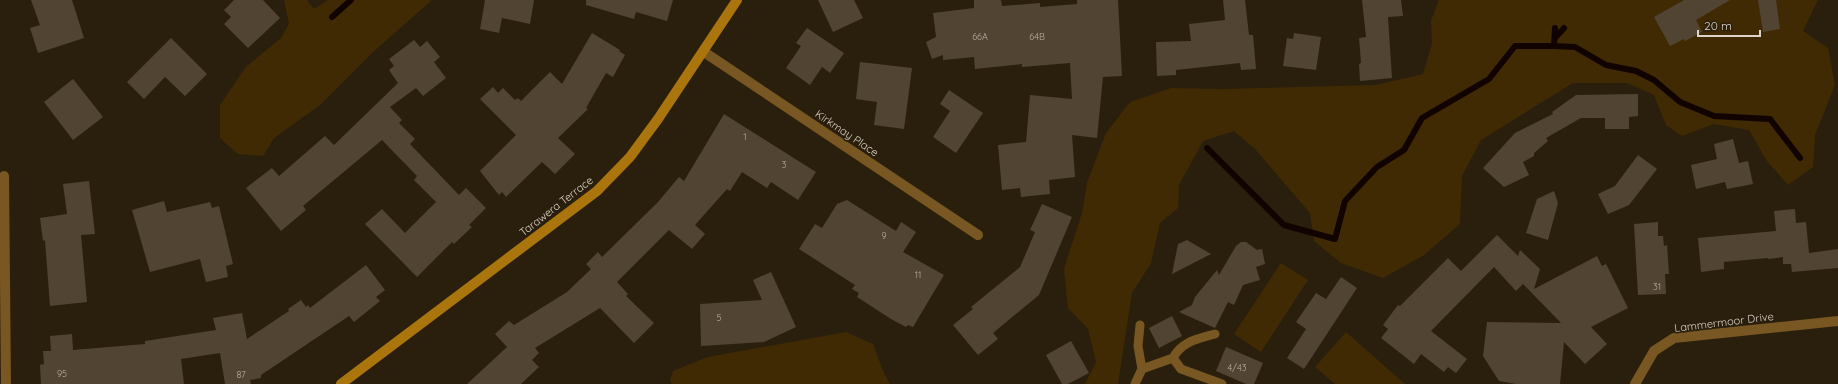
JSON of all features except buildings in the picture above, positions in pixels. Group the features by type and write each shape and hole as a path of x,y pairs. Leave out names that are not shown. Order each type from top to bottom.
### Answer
{"street":[{"name":"Tarawera Terrace","path":"340,384 597,191 630,157 658,119 738,0"},
{"name":"Kirkmay Place","path":"704,52 978,235"},
{"path":"4,176 6,384"},
{"name":"Lammermoor Drive","path":"1635,384 1654,351 1674,338 1838,321"}],"lane":[{"path":"1135,384 1142,369 1138,346 1140,325"},
{"path":"1142,369 1173,358 1178,349 1188,342 1216,334"},
{"path":"1173,358 1181,369 1222,384"}],"shaded area":[{"path":"284,0 307,0 314,9 328,0 432,0 372,53 320,105 274,138 263,156 238,154 220,138 220,105 246,67 281,38 289,24"},
{"path":"1439,0 1818,0 1803,31 1828,48 1835,85 1815,135 1813,167 1788,185 1767,161 1749,130 1714,124 1682,136 1666,125 1654,95 1627,83 1573,83 1481,140 1462,176 1460,224 1424,255 1383,278 1341,263 1314,241 1310,213 1255,149 1234,131 1203,141 1179,185 1178,208 1160,223 1151,263 1132,293 1118,384 1085,384 1096,362 1088,329 1068,308 1064,269 1082,213 1087,183 1106,133 1130,102 1171,88 1222,89 1376,85 1423,74 1432,44 1431,21"},
{"path":"1281,263 1308,280 1261,352 1234,334"},
{"path":"846,332 873,344 883,371 890,384 672,384 670,380 673,371 708,357"},
{"path":"1346,332 1405,384 1335,384 1315,367"}],"waterway":[{"path":"332,17 351,0"},
{"path":"1207,148 1284,225 1335,239 1345,201 1377,167 1404,150 1422,118 1489,79 1515,46 1554,46 1555,28"},
{"path":"1555,38 1564,28"},
{"path":"1554,46 1575,47 1606,65 1636,71 1654,80 1680,102 1714,116 1770,119 1800,158"}]}
